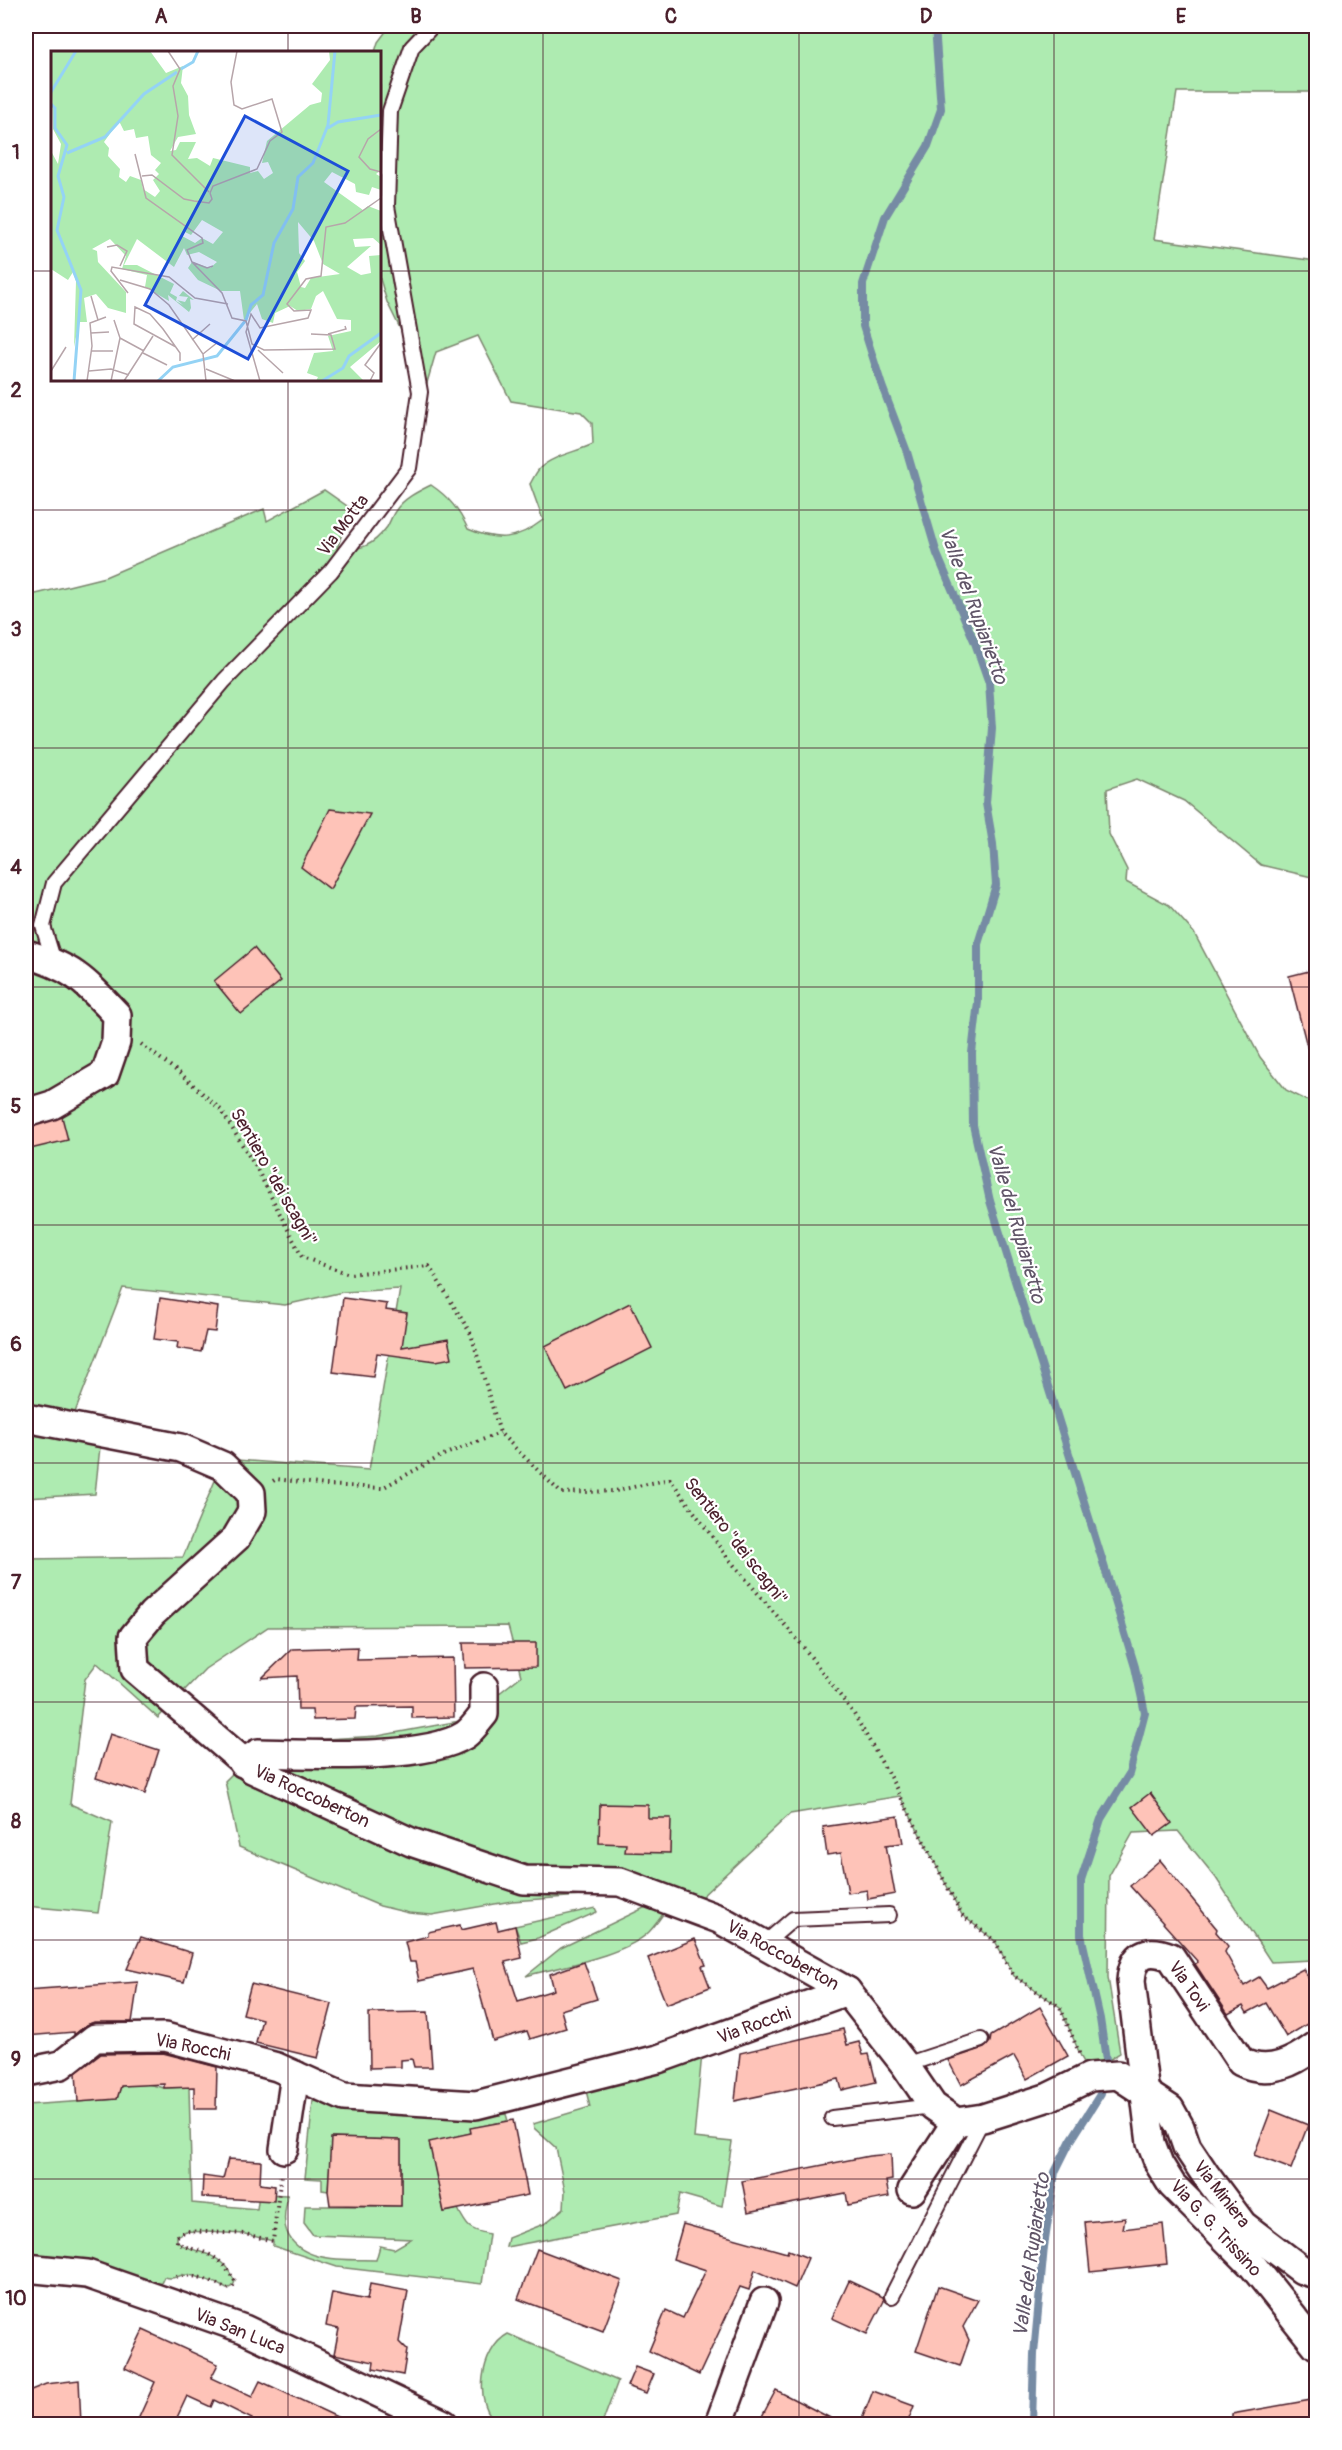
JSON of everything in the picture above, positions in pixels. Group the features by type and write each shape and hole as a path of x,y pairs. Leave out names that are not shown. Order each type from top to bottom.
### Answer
{"street":[{"path":"26,954 54,962 83,979 117,1015 116,1042 105,1074 52,1105 26,1113"},
{"path":"26,1418 181,1448 223,1467 251,1493"},
{"name":"Via Roccoberton","path":"251,1493 252,1511 236,1538 152,1614 133,1637 135,1669 243,1763 411,1842 524,1880 620,1882 719,1919 847,1991"},
{"path":"243,1763 258,1753 378,1754 437,1746 466,1734 484,1714 484,1688"},
{"name":"Via Tovi","path":"1147,2097 1131,1981 1132,1968 1138,1957 1146,1953 1155,1951 1171,1957 1241,2062 1258,2069 1275,2067 1295,2061 1317,2046"},
{"path":"847,1991 905,2065 933,2106 956,2122 983,2118 1049,2097 1101,2076 1147,2097"},
{"name":"Via Rocchi","path":"26,2072 61,2065 96,2037 165,2037 277,2067 344,2097 476,2105 658,2059 847,1991"},
{"path":"284,2149 295,2075"},
{"name":"Via Miniera","path":"1147,2097 1170,2109 1187,2146 1204,2174 1243,2225 1302,2270 1317,2274"},
{"name":"Via G. G. Trissino","path":"1147,2097 1152,2144 1172,2185 1253,2266 1317,2345"},
{"path":"912,2190 956,2122"},
{"name":"Via San Luca","path":"26,2268 87,2274 244,2329 444,2424"},
{"path":"719,2424 764,2302"}],"lane":[{"name":"Via Motta","path":"54,962 43,926 54,883 224,681 331,571 409,468 420,392 387,206 390,111 412,48 432,26"},
{"path":"764,1944 793,1919 889,1915"},
{"path":"905,2065 981,2040"},
{"path":"832,2118 933,2106"},
{"path":"892,2296 983,2118"}],"path":[{"name":"Sentiero \"dei scagni\"","path":"117,1025 182,1075 221,1110 257,1169 302,1257 349,1274 429,1266 471,1334 500,1433 561,1493 615,1491 670,1479 727,1557 801,1644 854,1714 894,1784 962,1915 995,1941 1014,1976 1060,2007 1101,2076"},
{"path":"251,1493 276,1479 382,1488 443,1455 500,1433"},
{"path":"171,2279 183,2275 227,2289 233,2286 235,2280 223,2263 209,2254 177,2242 177,2236 181,2232 245,2234 273,2241 284,2149"}],"green space":[{"path":"390,26 1316,26 1316,92 1177,92 1154,239 1316,261 1316,878 1261,865 1184,801 1137,779 1107,789 1109,834 1127,870 1126,882 1169,905 1194,933 1260,1057 1286,1090 1316,1105 1316,1962 1312,1960 1271,1962 1216,1878 1178,1831 1133,1833 1109,1876 1108,1977 1120,2053 1090,2072 1082,2059 1060,2007 1014,1976 995,1941 962,1915 900,1796 790,1814 700,1898 613,1894 512,1901 432,1915 409,1913 380,1906 239,1847 225,1781 243,1763 274,1742 378,1736 465,1720 521,1676 508,1626 268,1627 205,1669 158,1718 97,1663 85,1679 70,1804 112,1822 98,1913 26,1906 26,1559 183,1557 224,1459 369,1470 400,1289 343,1292 285,1305 123,1288 69,1428 100,1447 95,1494 26,1498 26,590 36,594 105,577 264,509 267,521 324,490 350,508 337,549 359,548 371,543 387,527 403,502 431,485 453,504 468,529 489,536 516,535 543,520 530,484 539,470 552,460 593,444 592,423 581,412 511,401 478,336 436,352 427,383 387,302 381,282 381,51 375,51 378,42"},
{"path":"650,1905 666,1910 651,1930 638,1940 609,1954 526,1976 561,1948"},
{"path":"595,1908 597,1912 538,1938 521,1942 515,1926"},
{"path":"703,2043 694,2138 732,2142 722,2206 680,2194 676,2215 506,2247 508,2238 544,2224 564,2208 565,2191 556,2148 534,2128 533,2124 590,2107 583,2078"},
{"path":"148,2084 164,2088 189,2087 192,2203 257,2209 259,2194 288,2195 285,2223 293,2242 302,2250 326,2258 376,2260 380,2246 394,2249 411,2239 313,2235 304,2223 305,2206 401,2206 401,2140 332,2138 328,2191 322,2190 322,2179 305,2178 313,2101 424,2115 495,2110 497,2115 506,2114 508,2121 471,2128 471,2133 430,2143 444,2212 458,2209 469,2227 489,2234 482,2284 337,2267 273,2246 273,2241 245,2234 186,2231 177,2236 177,2242 218,2260 235,2281 233,2286 227,2289 206,2279 189,2275 164,2277 155,2296 26,2265 26,2105 117,2099 121,2086"},
{"path":"508,2334 618,2381 602,2424 499,2424 490,2416 483,2392 486,2364 498,2341"}],"building":[{"path":"330,809 370,814 330,889 301,867"},
{"path":"254,948 281,981 241,1014 214,981"},
{"path":"1317,969 1317,1053 1309,1054 1289,976"},
{"path":"62,1117 68,1140 26,1150 26,1128"},
{"path":"160,1298 218,1307 215,1332 206,1331 201,1352 177,1348 178,1342 154,1339"},
{"path":"343,1298 387,1304 386,1310 407,1313 402,1347 448,1339 452,1358 436,1361 377,1353 373,1377 333,1372"},
{"path":"630,1303 652,1348 567,1391 545,1346"},
{"path":"463,1643 536,1643 536,1667 465,1668"},
{"path":"358,1647 357,1660 453,1658 454,1717 412,1718 412,1706 356,1707 355,1719 313,1720 312,1710 298,1710 297,1676 262,1678 292,1649"},
{"path":"110,1734 159,1750 145,1794 96,1778"},
{"path":"1150,1793 1172,1823 1154,1836 1132,1807"},
{"path":"600,1804 648,1805 648,1818 671,1818 670,1853 625,1852 626,1844 599,1843"},
{"path":"898,1816 903,1843 886,1845 895,1894 868,1899 867,1890 848,1893 841,1853 827,1855 823,1827"},
{"path":"1160,1860 1217,1929 1216,1932 1228,1946 1225,1952 1244,1986 1259,1977 1267,1988 1303,1969 1317,1993 1317,2018 1286,2037 1266,2003 1247,2013 1243,2006 1228,2014 1195,1964 1198,1962 1130,1886"},
{"path":"496,1922 498,1930 515,1926 522,1958 505,1962 518,2001 554,1990 550,1974 584,1962 597,1999 561,2010 566,2028 530,2039 527,2031 493,2041 473,1969 419,1981 415,1962 410,1962 405,1942 428,1936 428,1932 460,1925 461,1930"},
{"path":"141,1937 192,1953 184,1982 127,1969"},
{"path":"695,1939 706,1965 702,1966 710,1987 666,2004 648,1958"},
{"path":"138,1982 132,2022 94,2022 74,2035 74,2032 26,2036 26,1990"},
{"path":"251,1984 332,2004 318,2058 256,2043 262,2019 243,2014"},
{"path":"1040,2007 1068,2056 1027,2079 1014,2056 961,2085 948,2060 984,2048 990,2042 991,2036"},
{"path":"428,2012 432,2067 414,2067 412,2059 401,2060 401,2067 370,2068 369,2013"},
{"path":"843,2029 847,2045 859,2042 863,2055 869,2054 876,2082 842,2090 839,2079 735,2101 740,2053"},
{"path":"163,2053 217,2067 216,2109 194,2109 194,2087 164,2088 164,2084 121,2086 117,2099 78,2102 76,2073 101,2054"},
{"path":"1271,2110 1308,2125 1291,2169 1254,2155"},
{"path":"513,2120 528,2195 444,2212 429,2142 471,2133 470,2128"},
{"path":"331,2138 401,2140 401,2206 330,2205 328,2191"},
{"path":"891,2154 892,2180 886,2181 889,2197 848,2205 846,2193 748,2212 742,2181 869,2156"},
{"path":"228,2159 261,2161 260,2184 275,2186 274,2201 202,2197 203,2176 223,2179"},
{"path":"1125,2218 1123,2229 1163,2224 1167,2264 1090,2272 1085,2222"},
{"path":"683,2224 787,2253 788,2250 808,2258 795,2288 755,2270 749,2290 740,2287 699,2375 649,2351 666,2310 683,2318 706,2270 673,2259"},
{"path":"537,2249 622,2281 603,2331 518,2299"},
{"path":"849,2281 883,2297 884,2301 867,2334 832,2318"},
{"path":"370,2284 408,2291 399,2342 407,2350 403,2375 373,2369 374,2362 334,2354 339,2329 326,2326 332,2293 367,2300"},
{"path":"938,2286 978,2300 963,2327 969,2340 960,2366 916,2351"},
{"path":"143,2330 218,2364 211,2378 252,2397 260,2381 352,2424 249,2424 252,2419 214,2400 211,2407 187,2396 174,2424 136,2424 155,2382 125,2368"},
{"path":"635,2367 654,2374 646,2393 627,2386"},
{"path":"79,2380 81,2424 26,2424 26,2392 46,2384"},
{"path":"776,2390 842,2424 758,2424"},
{"path":"873,2391 914,2406 907,2424 860,2424"},
{"path":"1317,2399 1317,2424 1232,2424 1232,2414"}],"waterway":[{"name":"Valle del Rupiarietto","path":"935,26 941,109 928,146 885,217 863,284 863,326 882,386 907,452 937,554 975,643 989,683 992,728 986,803 993,844 996,885 978,944 978,1002 972,1053 973,1125 990,1201 1116,1604 1135,1667 1145,1713 1129,1774 1101,1819 1081,1880 1081,1935 1100,2019 1107,2066 1101,2093 1070,2142 1055,2172 1044,2247 1034,2354 1032,2424"}]}
